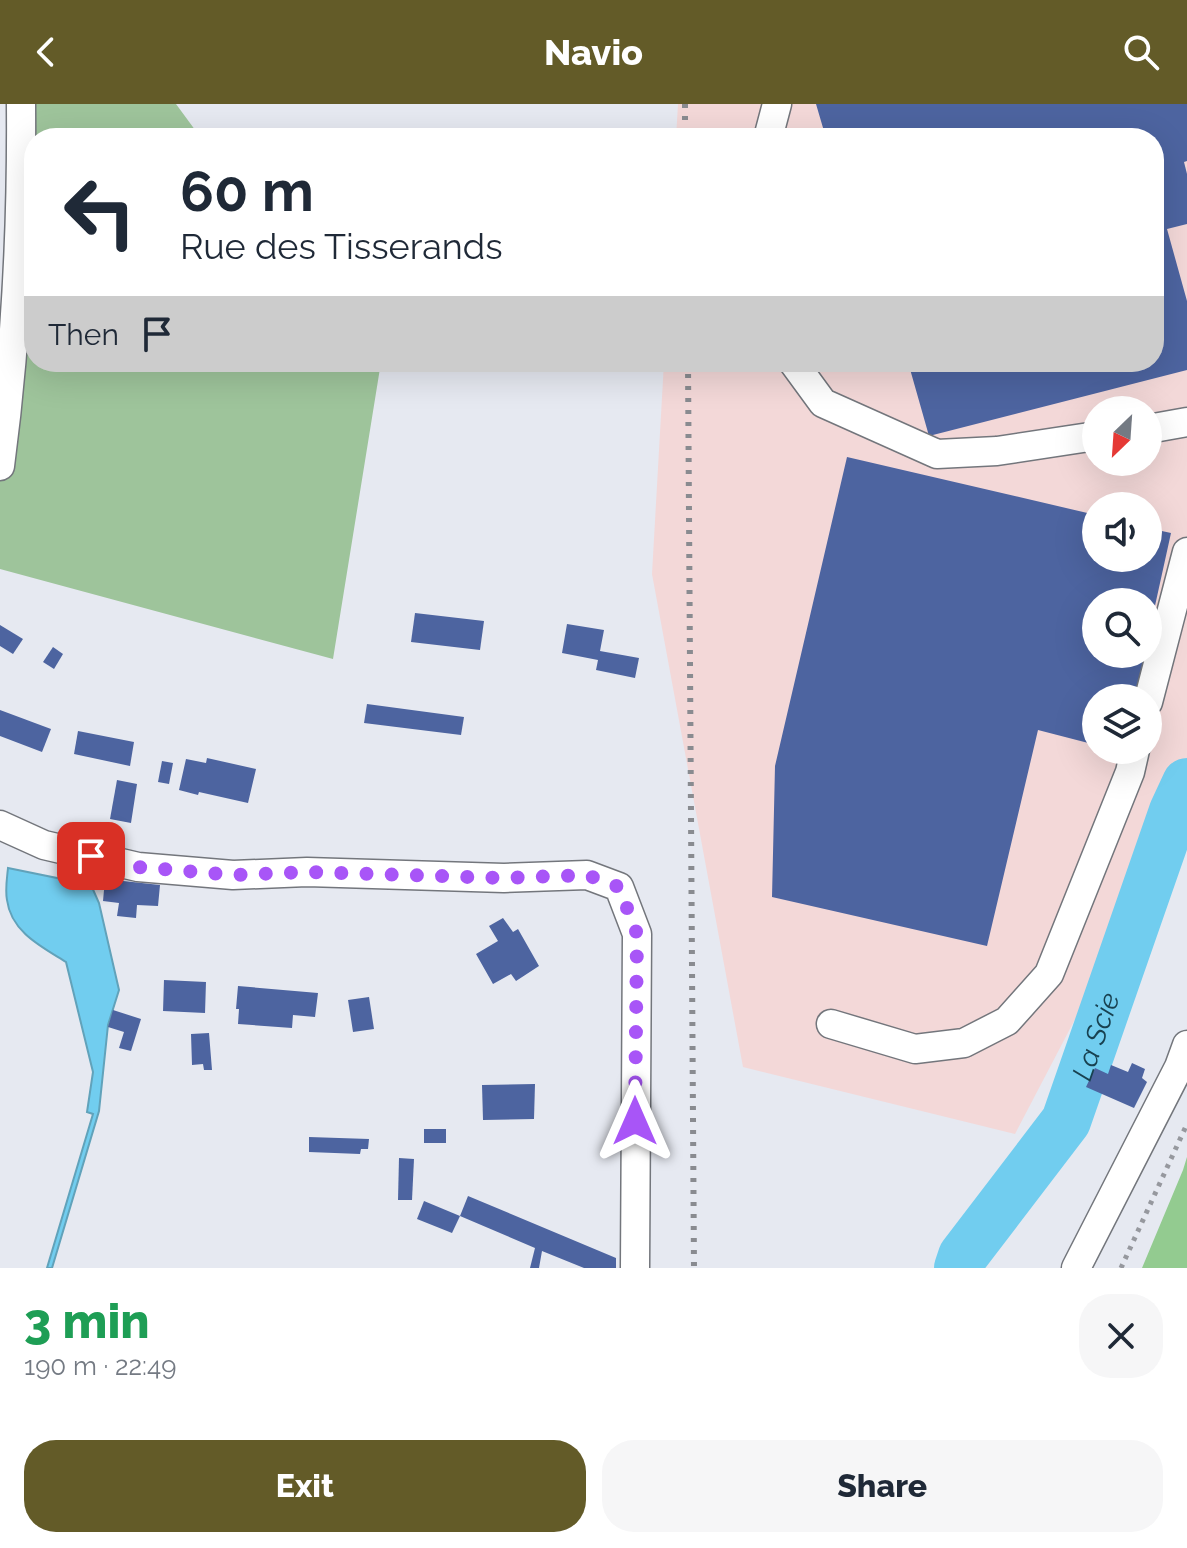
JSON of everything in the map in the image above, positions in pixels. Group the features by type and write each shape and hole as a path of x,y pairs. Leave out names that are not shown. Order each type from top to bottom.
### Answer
{"street":[{"path":"0,466 12,369 22,195 21,104"},
{"path":"771,128 777,104"},
{"path":"800,372 823,403 937,454 997,451 1082,438"},
{"path":"1162,426 1187,422"},
{"path":"1153,684 1187,552"},
{"path":"831,1024 915,1049 964,1043 1007,1021 1049,974 1132,764"},
{"path":"0,825 44,845 138,867 233,875 307,872 504,878 587,875 619,887 637,934 635,1268"},
{"path":"1076,1268 1179,1067 1187,1045"}],"path":[{"path":"1121,1268 1187,1124"}],"shaded area":[{"path":"678,104 1187,104 1187,805 1015,1134 743,1067 652,574 663,372 1164,372 1164,128 677,128"}],"green space":[{"path":"29,104 176,104 194,128 27,128"},
{"path":"24,154 24,372 379,372 333,659 0,569 0,393"},
{"path":"1187,1157 1187,1268 1142,1268 1183,1170"}],"water":[{"path":"8,868 91,885 99,903 119,990 108,1025 99,1111 52,1268 47,1268 93,1114 87,1112 93,1072 66,962 29,937 15,921 6,896"}],"building":[{"path":"816,104 1187,104 1187,161 1184,162 1187,174 1187,224 1167,229 1187,301 1187,370 929,436 911,372 1164,372 1164,128 823,128"},
{"path":"847,457 1082,512 1082,572 1162,572 1162,531 1171,533 1159,588 1082,588 1082,668 1142,668 1138,684 1082,684 1082,741 1038,730 987,946 772,897 775,766"},
{"path":"415,613 484,621 480,650 411,642"},
{"path":"567,624 604,630 600,651 639,658 635,678 596,670 598,660 562,653"},
{"path":"0,625 23,639 13,654 0,646"},
{"path":"53,647 63,654 54,669 43,662"},
{"path":"367,704 464,717 461,735 364,723"},
{"path":"0,710 51,729 42,752 0,736"},
{"path":"78,731 134,742 130,766 74,754"},
{"path":"207,758 256,769 248,803 179,790 186,759 206,763"},
{"path":"162,761 173,763 169,784 158,782"},
{"path":"117,780 137,784 131,823 110,819"},
{"path":"105,879 160,885 158,906 137,905 136,918 117,916 119,903 103,901"},
{"path":"503,918 513,932 518,929 539,966 516,981 511,974 493,984 476,954 498,941 489,926"},
{"path":"164,980 206,982 205,1013 163,1011"},
{"path":"238,986 318,993 315,1017 293,1015 292,1028 238,1024"},
{"path":"369,997 374,1029 353,1032 348,1000"},
{"path":"113,1010 141,1019 131,1051 119,1048 124,1032 108,1027"},
{"path":"209,1033 212,1070 204,1070 203,1064 192,1065 191,1034"},
{"path":"1132,1063 1145,1069 1142,1078 1147,1082 1134,1108 1086,1087 1095,1068 1108,1074 1111,1065 1128,1072"},
{"path":"535,1084 534,1119 483,1120 482,1085"},
{"path":"424,1129 446,1129 446,1143 424,1143"},
{"path":"309,1137 369,1139 368,1149 361,1149 360,1154 309,1152"},
{"path":"399,1158 414,1159 412,1200 398,1200"},
{"path":"468,1196 616,1258 616,1268 584,1268 542,1251 539,1268 530,1268 535,1248 460,1216"},
{"path":"424,1201 460,1216 452,1233 417,1219"}],"waterway":[{"name":"La Scie","path":"959,1268 963,1256 1066,1121 1174,811 1187,783"}],"railway":[{"path":"685,104 685,128"},
{"path":"688,372 694,1268"}],"route":[{"path":"91,856 138,867 233,875 307,872 504,878 587,875 619,887 637,934 634,974 635,1121"}]}
